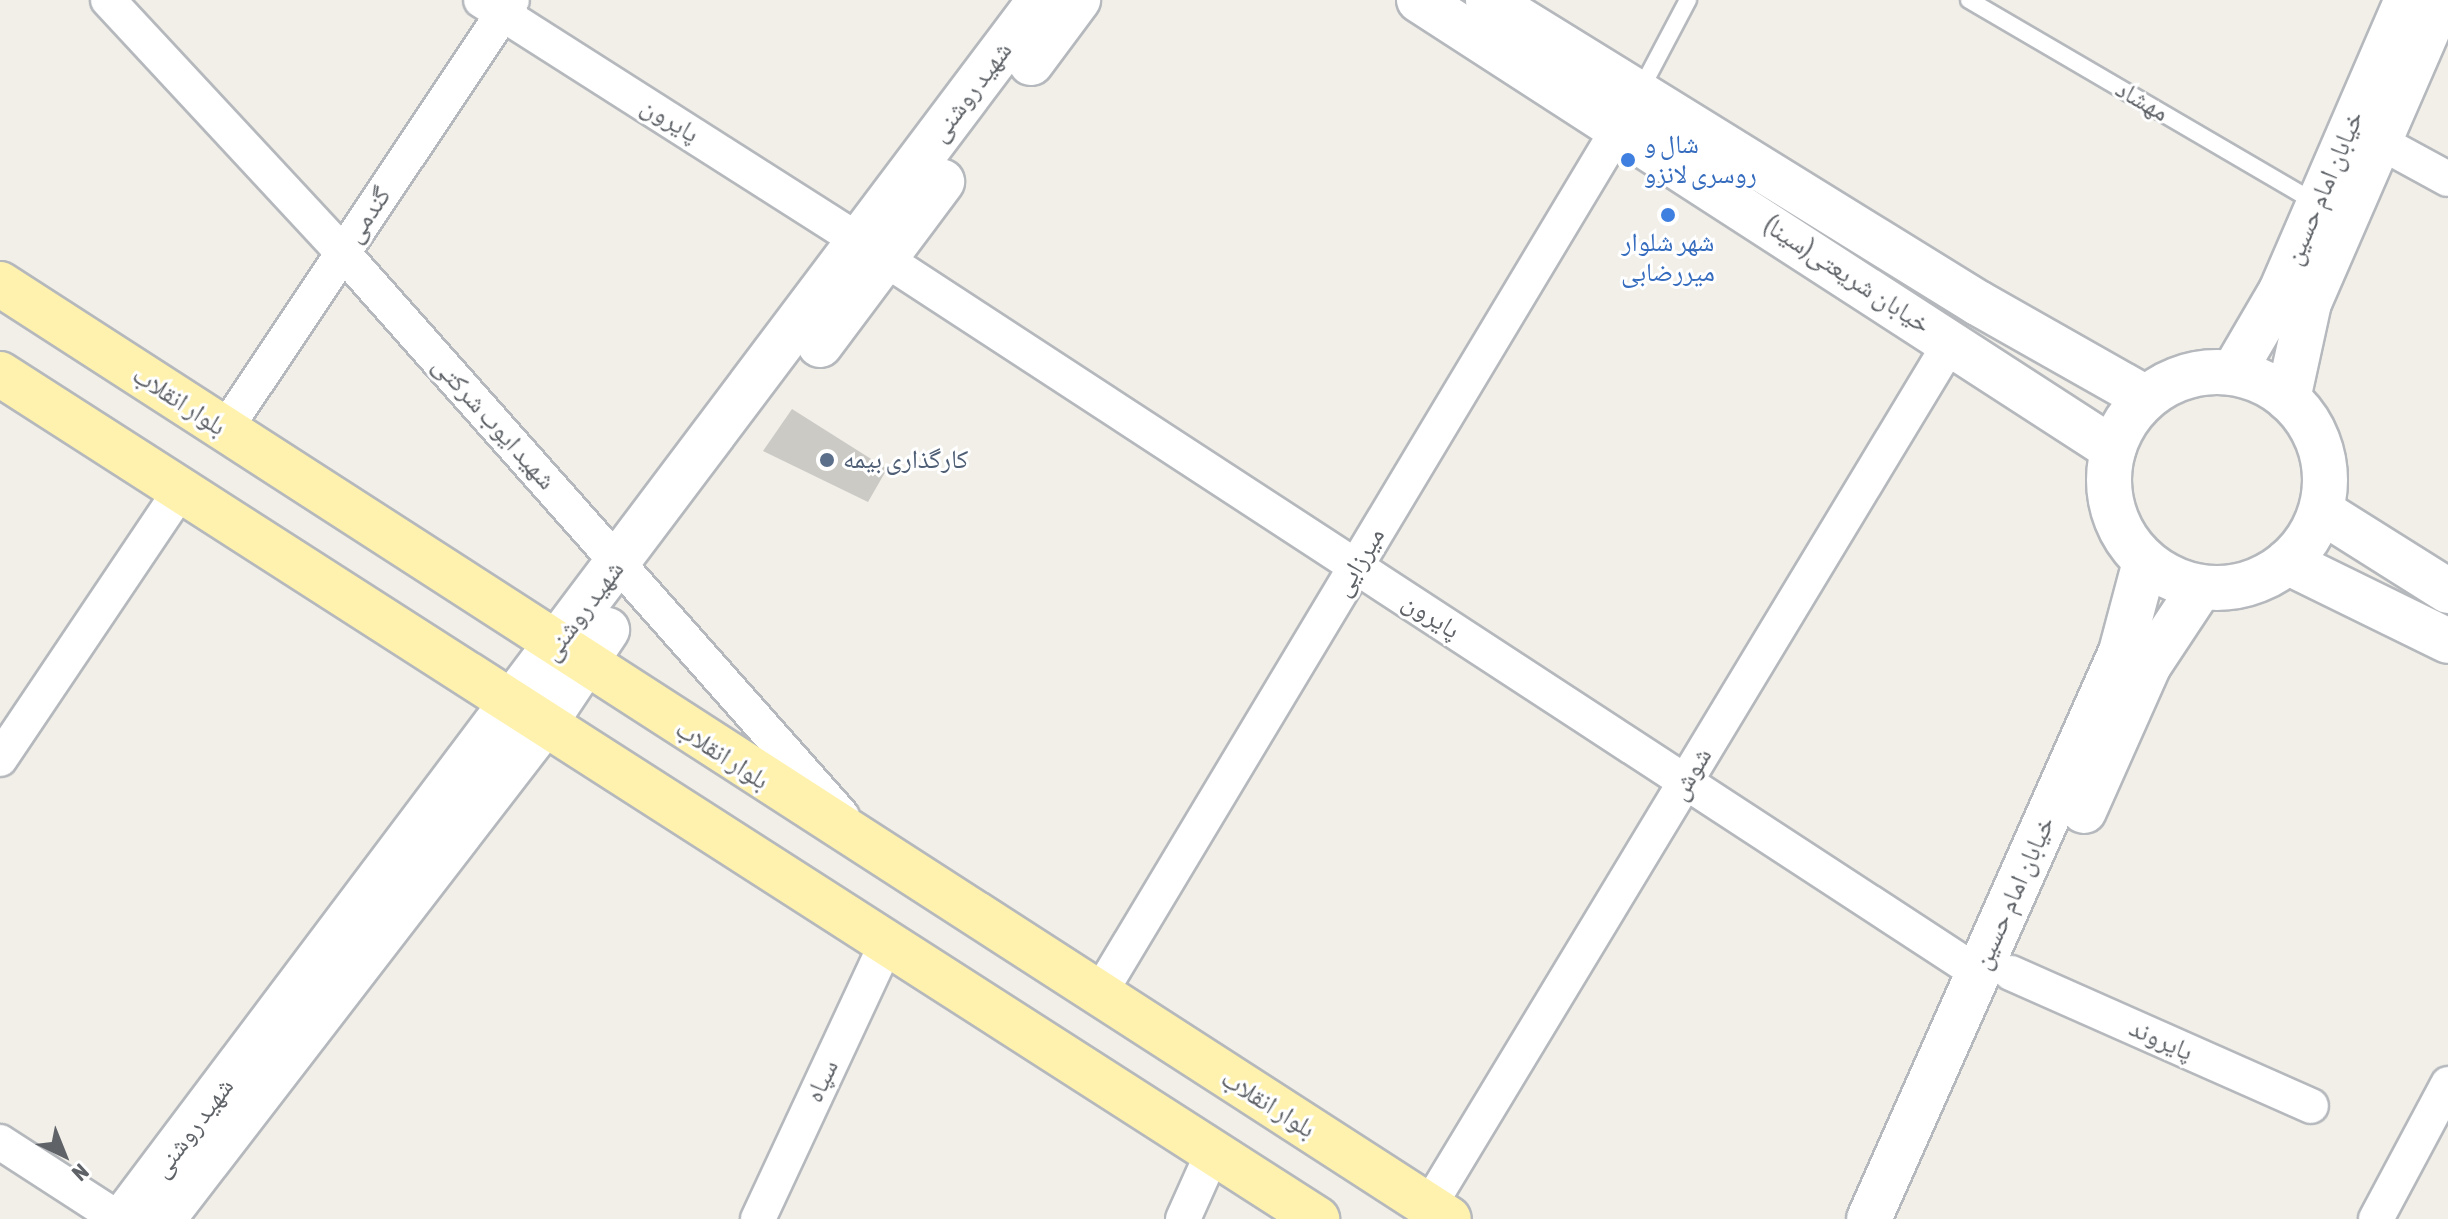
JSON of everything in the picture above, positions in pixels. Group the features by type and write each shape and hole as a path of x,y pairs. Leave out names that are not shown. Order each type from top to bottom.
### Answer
{"main road":[{"name":"شهید روشنی","path":"872,250 1040,0"},
{"name":"شهید روشنی","path":"163,1219 530,714 568,656 872,250 1078,0"},
{"name":"خیابان شریعتی(سینا)","path":"1419,0 1629,110 2146,398"},
{"name":"خیابان شریعتی(سینا)","path":"1488,0 1629,110 1951,342 2113,449"},
{"name":"خیابان امام حسین","path":"2233,373 2281,291 2315,202 2407,0"},
{"name":"خیابان امام حسین","path":"2288,399 2309,303 2441,0"},
{"name":"بلوار انقلاب","path":"0,284 568,656 1439,1212"},
{"path":"2233,373 2288,399 2321,450 2321,511 2287,562 2246,583 2200,588 2145,562 2112,510 2113,449 2146,398 2172,381 2233,373"},
{"path":"0,374 179,493 530,714 1317,1219"},
{"path":"2321,511 2448,591"},
{"name":"خیابان امام حسین","path":"1902,1219 2121,652 2145,562"},
{"path":"2287,562 2448,641"},
{"name":"خیابان امام حسین","path":"1869,1219 2149,665 2200,588"},
{"name":"شهید روشنی","path":"121,1219 530,714"}],"street":[{"name":"شهید ایوب شرکتی","path":"108,0 343,253 874,852"},
{"name":"گندمی","path":"224,431 343,253 498,5"},
{"name":"پایرون","path":"498,5 1687,782 1995,973"},
{"name":"میرزایی","path":"1098,996 1629,110"},
{"path":"2380,142 2448,179"},
{"name":"شوش","path":"1439,1212 1687,782 1951,342"},
{"path":"0,759 179,493"},
{"name":"سپاه","path":"758,1219 886,944"},
{"name":"پایروند","path":"1995,973 2311,1106"},
{"path":"2376,1219 2448,1084"},
{"path":"0,1142 121,1219"},
{"path":"1183,1219 1213,1152"}],"lane":[{"path":"1629,110 1688,0"},
{"name":"مهشاد","path":"1969,0 2315,202"}],"building":[{"name":"کارگذاری بیمه","path":"792,409 887,469 868,502 763,451"}],"place":[{"name":"شال و روسری لانزو","path":"1628,160"},
{"name":"شهر شلوار میررضابی","path":"1668,215"},
{"name":"کارگذاری بیمه","path":"827,460"}]}
